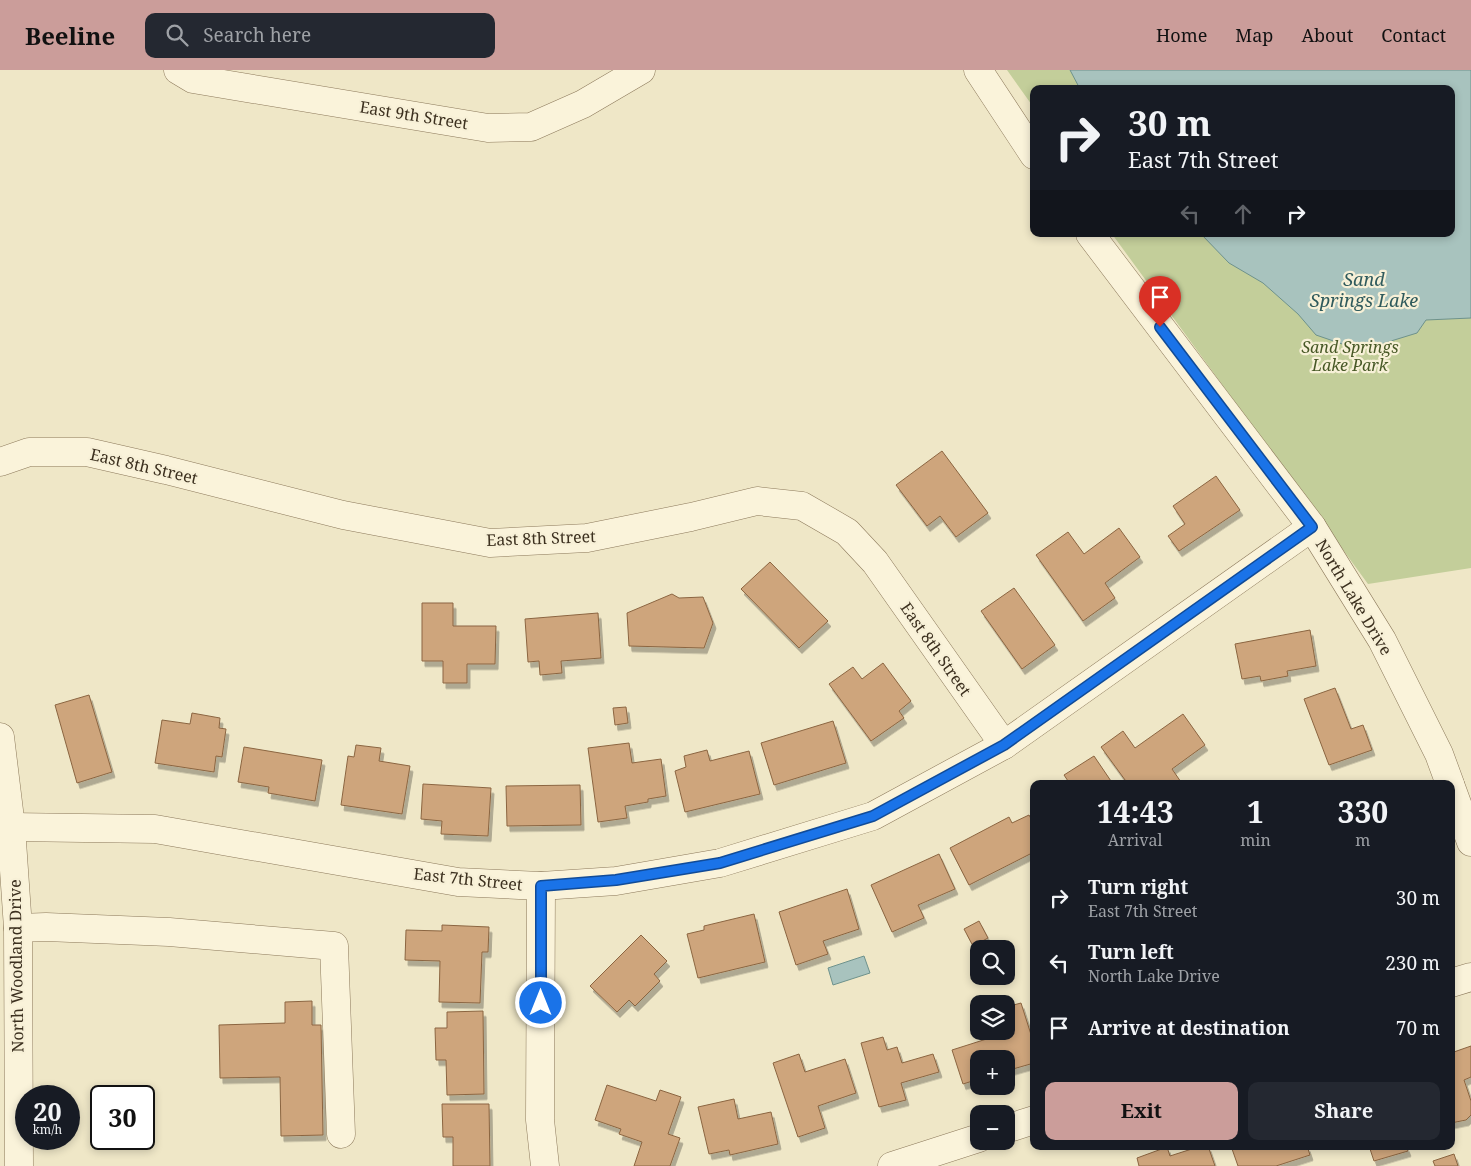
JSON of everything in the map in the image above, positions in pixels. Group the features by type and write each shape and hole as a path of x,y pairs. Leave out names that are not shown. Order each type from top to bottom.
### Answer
{"street":[{"name":"East 9th Street","path":"178,70 194,79 488,128 531,127 583,104 641,70"},
{"path":"978,70 1030,149"},
{"name":"North Lake Drive","path":"1092,237 1312,527 1382,640 1439,754 1449,780"},
{"name":"East 8th Street","path":"0,462 29,452 86,452 166,470 343,515 490,542 587,538 691,517 756,501 802,506 847,532 875,562 1004,745"},
{"name":"East 7th Street","path":"11,827 155,830 458,882 541,886 616,880 720,863 873,816 1004,745 1312,527"},
{"name":"North Woodland Drive","path":"0,737 11,827 18,928 19,1166"},
{"name":"North Lake Drive","path":"1455,796 1471,842"},
{"path":"541,886 540,1120 545,1166"},
{"path":"18,928 46,927 169,932 334,946 341,1134"},
{"path":"1455,983 1471,977"},
{"path":"1015,1126 1030,1121"},
{"path":"892,1166 970,1141"}],"green space":[{"name":"Sand Springs Lake Park","path":"1007,70 1471,70 1471,568 1368,584 1114,237 1455,237 1455,85 1030,85 1030,102"}],"water":[{"name":"Sand Springs Lake","path":"1070,70 1471,70 1471,318 1426,320 1417,333 1378,345 1348,346 1316,335 1298,314 1263,283 1229,263 1204,237 1455,237 1455,85 1078,85"},
{"path":"864,956 870,973 833,985 828,968"}],"building":[{"path":"942,451 988,513 956,537 940,516 927,526 896,485"},
{"path":"1216,476 1240,510 1179,551 1168,536 1185,524 1173,506"},
{"path":"1119,528 1140,557 1105,583 1115,598 1083,621 1036,555 1068,532 1084,554"},
{"path":"770,562 828,621 799,648 741,589"},
{"path":"1014,588 1055,645 1022,669 981,611"},
{"path":"672,594 679,598 703,597 713,623 704,648 629,646 627,613"},
{"path":"422,603 453,603 453,626 496,626 495,664 467,664 467,683 443,683 443,661 422,661"},
{"path":"598,613 601,658 561,661 562,673 540,675 539,661 528,662 525,619"},
{"path":"1310,630 1316,666 1287,671 1288,676 1261,681 1260,676 1242,679 1235,644"},
{"path":"883,663 911,701 899,711 904,718 871,741 829,684 853,667 862,679"},
{"path":"1335,688 1351,729 1363,725 1372,750 1329,765 1304,699"},
{"path":"89,695 112,772 77,783 55,705"},
{"path":"626,707 628,723 615,725 613,708"},
{"path":"192,713 220,718 219,728 226,729 222,757 216,756 214,772 155,763 162,720 190,724"},
{"path":"1183,714 1205,745 1172,769 1180,780 1125,780 1101,747 1123,731 1135,748"},
{"path":"833,721 846,763 774,785 761,743"},
{"path":"629,743 632,763 661,759 666,796 648,799 648,802 625,806 627,818 598,822 588,748"},
{"path":"356,745 381,748 379,761 410,766 402,814 341,805 348,756 354,757"},
{"path":"244,747 322,760 315,801 268,793 269,787 238,782"},
{"path":"707,750 710,761 749,751 760,794 685,812 675,771 686,767 684,756"},
{"path":"1094,756 1110,780 1067,780 1064,775"},
{"path":"423,784 491,788 488,836 441,834 442,821 421,819"},
{"path":"580,785 581,825 507,826 506,786"},
{"path":"1029,815 1030,854 969,885 950,848 1009,817 1012,823"},
{"path":"939,854 955,889 918,905 924,918 892,932 871,885"},
{"path":"847,889 859,929 823,941 828,954 796,965 779,912"},
{"path":"754,914 765,962 698,978 687,934 704,930 704,926"},
{"path":"979,921 988,938 984,940 970,940 964,929"},
{"path":"442,925 489,927 488,952 482,952 480,1003 439,1002 440,961 405,960 406,930 442,931"},
{"path":"641,935 667,961 654,974 660,981 635,1006 629,1000 617,1012 590,986"},
{"path":"312,1001 312,1025 321,1025 323,1135 281,1136 280,1077 220,1078 219,1025 285,1023 285,1002"},
{"path":"1021,1003 1030,1031 1030,1064 1015,1068 1015,1050 970,1050 970,1082 963,1084 952,1050 983,1040 1015,1040 1015,1005"},
{"path":"483,1011 484,1094 447,1095 446,1060 436,1060 435,1028 447,1028 447,1012"},
{"path":"883,1037 887,1050 897,1047 902,1063 933,1054 939,1072 901,1083 906,1100 879,1107 861,1043"},
{"path":"1471,1046 1471,1077 1464,1080 1471,1101 1471,1115 1466,1120 1455,1122 1455,1052"},
{"path":"799,1054 805,1072 845,1059 856,1093 818,1106 825,1128 798,1137 773,1063"},
{"path":"607,1085 656,1101 660,1090 681,1097 668,1134 680,1138 670,1166 634,1166 642,1142 619,1134 621,1129 595,1120"},
{"path":"734,1099 738,1119 771,1112 778,1144 730,1155 729,1150 709,1154 698,1107"},
{"path":"442,1104 489,1104 490,1166 453,1166 453,1137 443,1137"},
{"path":"1159,1150 1168,1150 1170,1156 1189,1150 1209,1150 1215,1166 1139,1166 1137,1158"},
{"path":"1232,1150 1308,1150 1310,1155 1276,1166 1238,1166"},
{"path":"1370,1150 1408,1151 1374,1161"},
{"path":"1454,1154 1458,1166 1435,1166 1433,1161"}],"route":[{"path":"541,1003 541,886 616,880 720,863 873,816 1004,745 1312,527 1160,327"}]}
